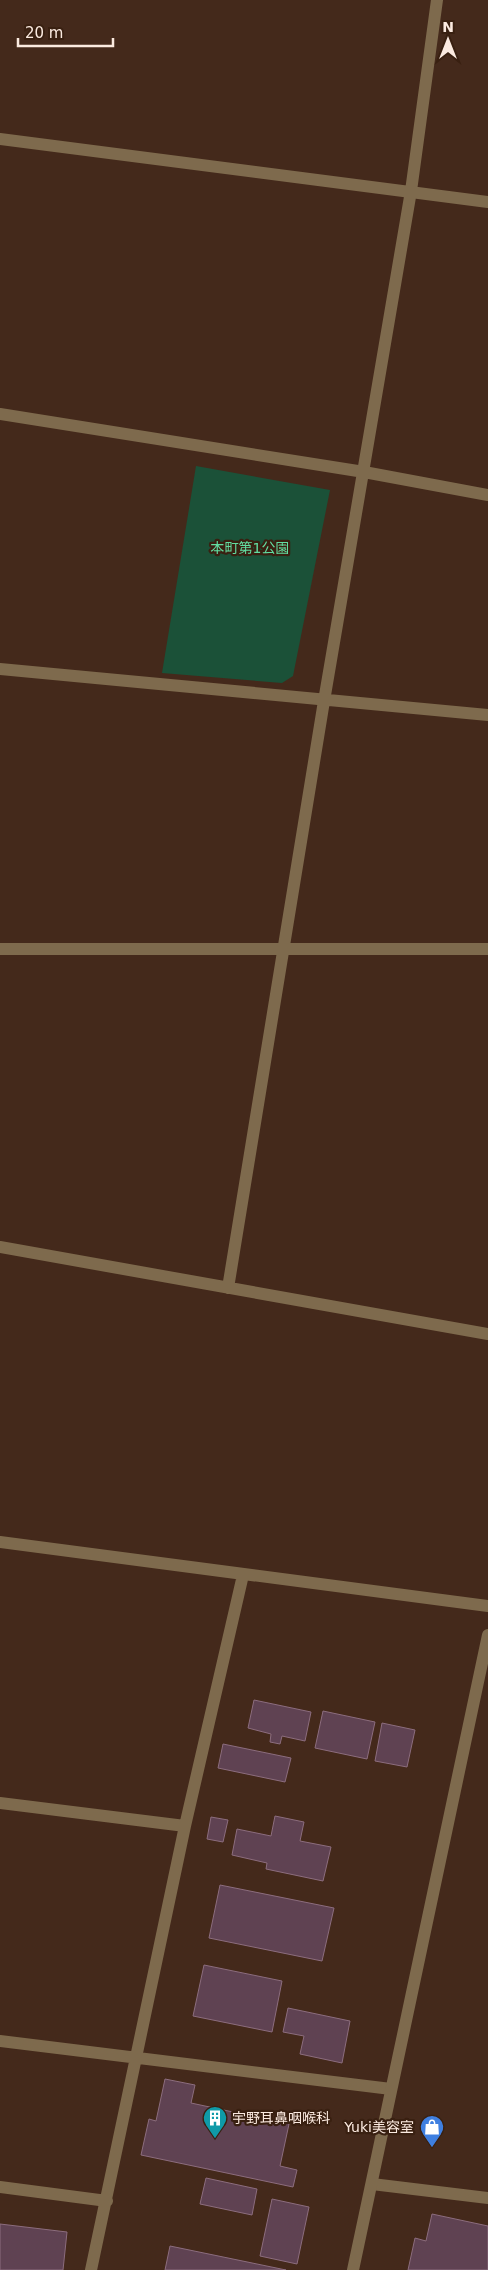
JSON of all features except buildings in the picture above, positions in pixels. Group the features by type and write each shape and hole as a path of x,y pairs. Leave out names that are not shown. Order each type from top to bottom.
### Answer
{"street":[{"path":"228,1288 324,701 411,191 437,0"},
{"path":"0,139 488,202"},
{"path":"0,414 364,472 488,495"},
{"path":"0,669 488,715"},
{"path":"0,949 488,949"},
{"path":"0,1247 488,1334"},
{"path":"0,1542 488,1606"},
{"path":"92,2270 186,1826 243,1575"},
{"path":"353,2270 488,1635"},
{"path":"0,1803 186,1826"},
{"path":"0,2041 391,2089"},
{"path":"372,2184 488,2198"},
{"path":"0,2187 106,2201"}],"green space":[{"name":"本町第1公園","path":"196,466 330,490 293,676 282,683 162,673"}],"place":[{"name":"宇野耳鼻咽喉科","path":"215,2139"},
{"name":"Yuki美容室","path":"432,2148"}]}
